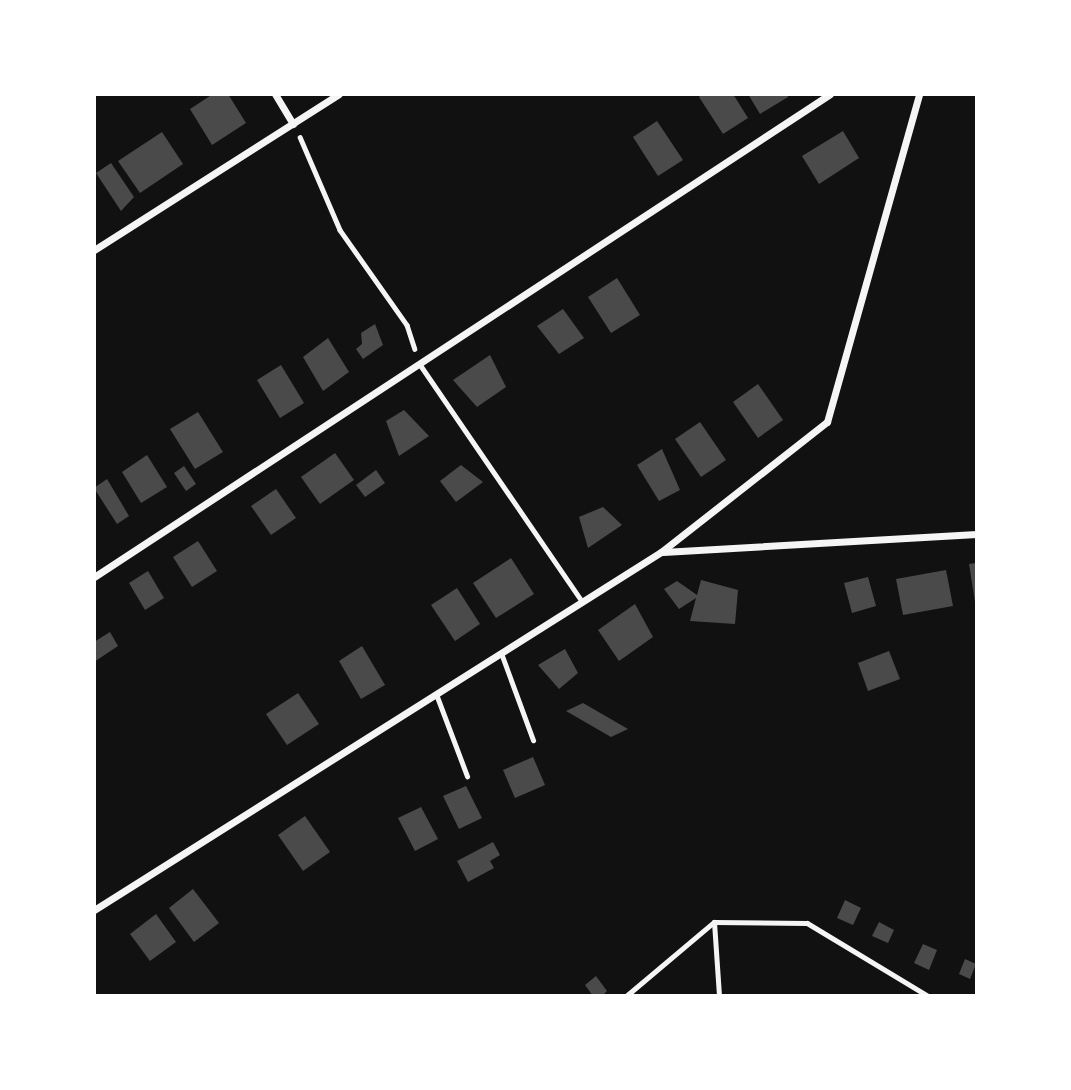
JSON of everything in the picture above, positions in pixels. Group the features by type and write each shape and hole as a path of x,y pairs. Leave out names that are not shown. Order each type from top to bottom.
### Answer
{"street":[{"path":"275,94 293,124"},
{"path":"94,250 339,94"},
{"path":"94,577 830,94"},
{"path":"94,910 661,552 827,422 919,94"},
{"path":"661,552 976,534"}],"lane":[{"path":"420,365 582,602"},
{"path":"501,653 533,740"},
{"path":"436,694 467,776"},
{"path":"626,996 714,922 807,923 928,996"},
{"path":"714,922 719,996"}],"path":[{"path":"293,124 340,230 407,325 420,365"}],"building":[{"path":"213,94 228,94 246,123 212,145 190,109"},
{"path":"702,94 733,94 748,118 723,134 699,97"},
{"path":"748,94 787,94 788,97 760,114"},
{"path":"657,121 683,160 658,176 633,137"},
{"path":"843,131 859,158 819,184 802,156"},
{"path":"162,132 183,164 140,193 118,161"},
{"path":"111,163 134,197 121,211 96,173"},
{"path":"617,278 640,315 611,333 588,297"},
{"path":"563,309 584,338 559,354 537,326"},
{"path":"375,324 383,345 363,359 356,349 362,344 361,333"},
{"path":"328,338 349,372 323,391 303,357"},
{"path":"490,355 506,387 477,407 453,380"},
{"path":"281,365 304,403 280,418 257,380"},
{"path":"758,384 783,420 758,438 733,402"},
{"path":"404,410 429,436 399,456 386,421"},
{"path":"198,412 223,452 195,469 170,429"},
{"path":"700,422 726,460 701,477 675,439"},
{"path":"662,449 680,490 659,501 637,465"},
{"path":"335,453 354,480 320,504 301,477"},
{"path":"147,455 167,487 141,503 122,472"},
{"path":"461,465 483,482 456,502 440,481"},
{"path":"184,466 196,484 186,491 174,473"},
{"path":"376,470 385,483 365,497 356,485"},
{"path":"107,479 129,516 117,524 94,488"},
{"path":"276,489 296,518 271,535 251,506"},
{"path":"603,507 622,525 588,548 579,517"},
{"path":"198,541 217,571 192,587 173,557"},
{"path":"511,558 534,594 496,618 473,583"},
{"path":"976,563 976,602 975,602 969,564"},
{"path":"946,570 953,606 903,615 896,579"},
{"path":"148,571 164,598 145,610 129,583"},
{"path":"868,577 876,606 852,613 844,583"},
{"path":"701,580 738,590 735,624 690,621 696,598 679,609 664,589 677,581 697,595"},
{"path":"457,588 480,624 455,641 431,605"},
{"path":"635,604 653,637 619,661 598,630"},
{"path":"110,632 118,646 94,662 94,642"},
{"path":"362,646 385,685 361,699 339,661"},
{"path":"565,649 578,673 559,689 538,665"},
{"path":"889,651 900,679 868,691 858,663"},
{"path":"298,693 319,724 287,745 266,714"},
{"path":"583,703 628,729 611,737 566,711"},
{"path":"533,757 545,785 515,798 503,770"},
{"path":"466,786 482,818 459,829 443,796"},
{"path":"421,807 438,839 415,851 398,818"},
{"path":"305,816 330,852 303,871 278,835"},
{"path":"493,842 500,855 490,861 494,868 468,882 457,861"},
{"path":"193,889 219,923 194,942 169,908"},
{"path":"845,900 861,908 853,925 837,918"},
{"path":"156,914 176,942 150,961 130,934"},
{"path":"879,922 894,930 888,943 872,936"},
{"path":"923,944 937,950 929,970 914,963"},
{"path":"965,959 976,964 970,979 959,974"},
{"path":"596,976 607,991 602,996 593,996 585,985"}]}
